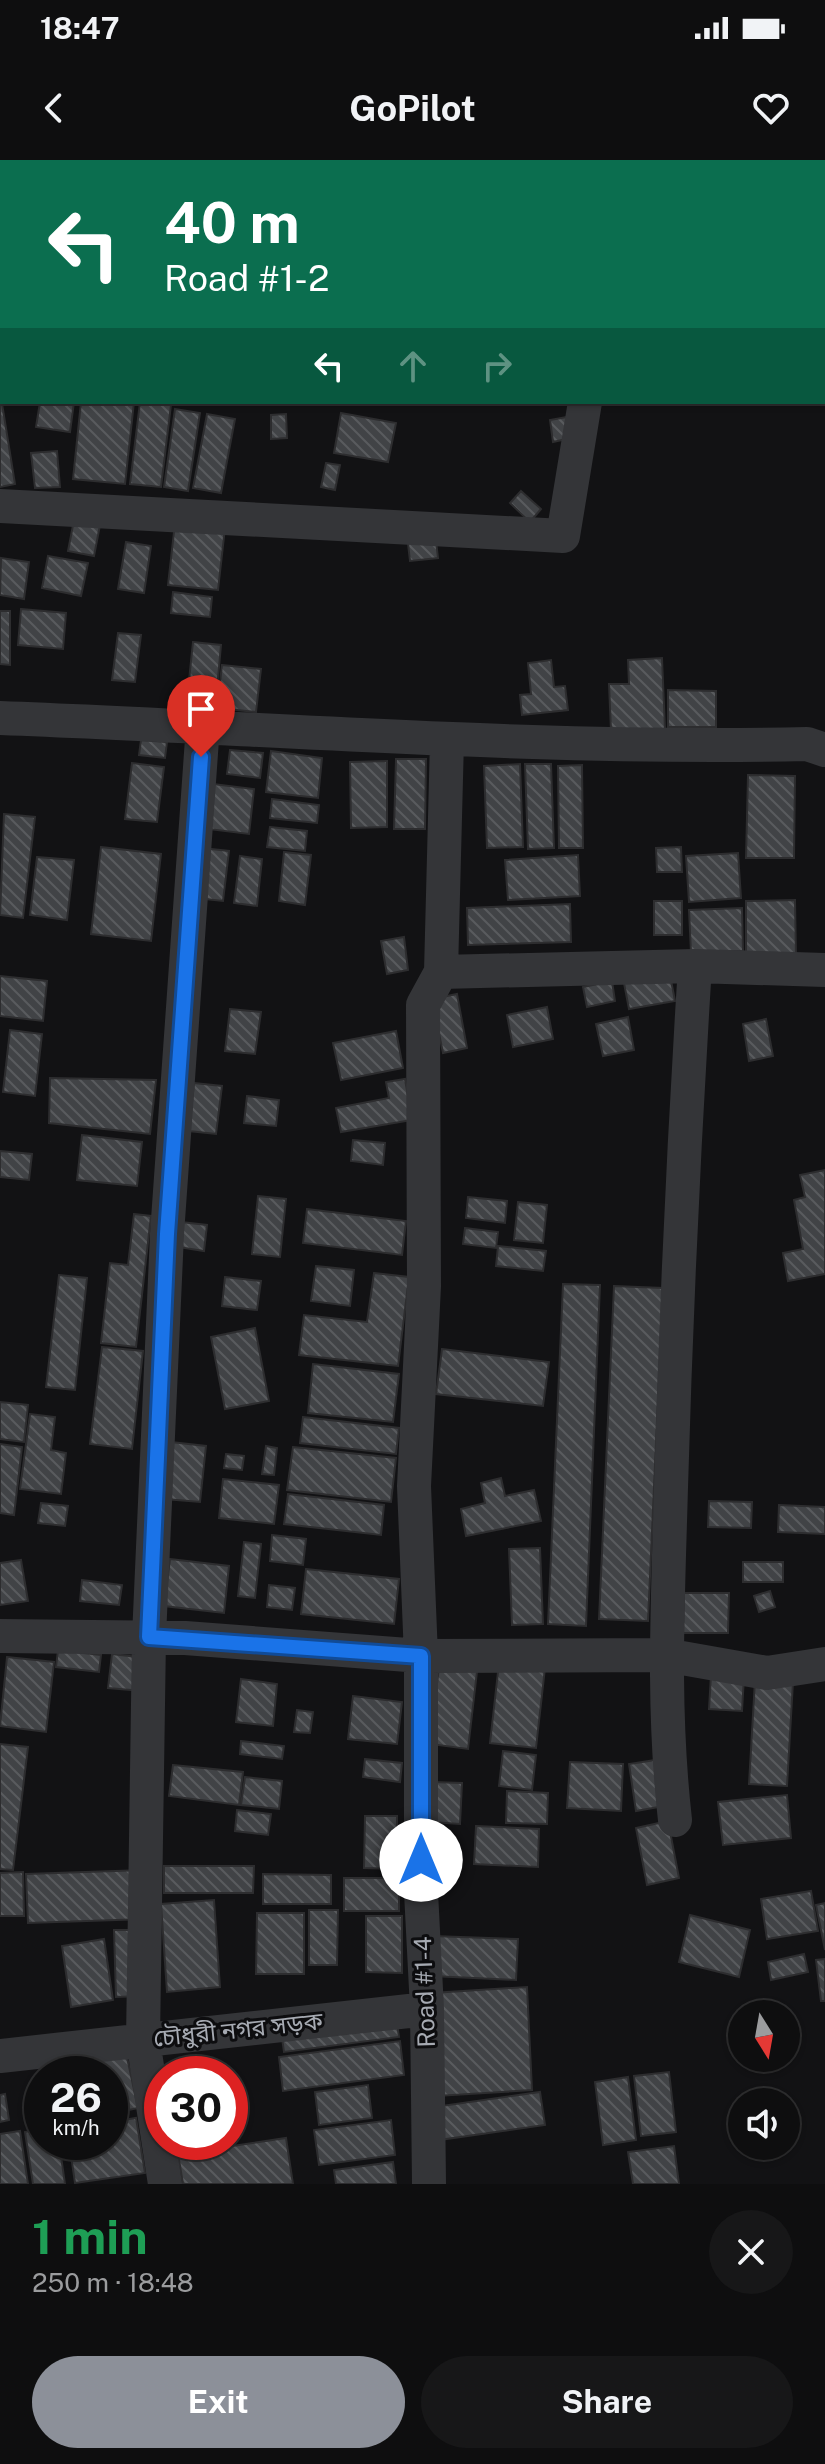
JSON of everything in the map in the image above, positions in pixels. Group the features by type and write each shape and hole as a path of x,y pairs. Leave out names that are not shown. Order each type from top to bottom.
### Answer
{"street":[{"path":"0,506 563,536 585,404"},
{"path":"0,718 203,725 447,740 674,747 807,744 825,750"},
{"path":"165,2184 143,2040 149,1637 167,1234 203,725"},
{"path":"447,740 441,972 695,966 825,970"},
{"path":"675,1820 666,1739 665,1655 678,1246 695,966"},
{"name":"Road #1-4","path":"429,2184 427,2009 421,1892 421,1656 414,1486 424,1286 423,1005 441,972"},
{"path":"0,1636 149,1637 421,1656 665,1655 767,1673 825,1664"},
{"name":"চৌধুরী নগর সড়ক","path":"0,2056 427,2009"}],"building":[{"path":"0,404 2,404 15,484 0,487"},
{"path":"40,404 74,404 70,432 36,427"},
{"path":"81,404 134,404 125,484 73,479"},
{"path":"140,404 171,405 161,487 130,484"},
{"path":"175,409 200,413 188,491 164,487"},
{"path":"341,413 396,423 388,462 334,453"},
{"path":"207,414 235,419 221,493 193,488"},
{"path":"286,414 287,438 271,439 271,415"},
{"path":"567,417 571,438 553,442 550,420"},
{"path":"57,451 60,487 35,488 31,453"},
{"path":"326,463 340,465 335,490 321,487"},
{"path":"521,491 541,509 530,522 510,503"},
{"path":"75,515 101,520 94,556 68,551"},
{"path":"175,523 225,528 218,590 168,585"},
{"path":"435,532 438,558 410,561 407,535"},
{"path":"126,542 151,546 144,593 118,589"},
{"path":"48,556 88,563 81,596 42,588"},
{"path":"1,558 29,562 24,599 0,595"},
{"path":"173,592 212,597 210,617 171,613"},
{"path":"21,609 66,613 63,649 18,645"},
{"path":"0,611 10,611 10,665 0,664"},
{"path":"118,633 141,635 135,682 112,680"},
{"path":"193,642 221,645 215,712 186,709"},
{"path":"662,658 665,729 611,731 609,684 629,684 628,660"},
{"path":"551,660 554,687 565,686 568,710 522,715 520,695 531,694 528,663"},
{"path":"222,665 261,669 256,712 217,708"},
{"path":"668,690 716,691 716,727 668,727"},
{"path":"141,740 167,742 165,758 139,755"},
{"path":"230,750 263,753 260,778 227,774"},
{"path":"271,751 322,758 318,798 266,792"},
{"path":"396,759 426,759 425,829 394,829"},
{"path":"387,761 387,827 351,828 350,762"},
{"path":"132,763 164,767 157,822 125,819"},
{"path":"520,764 523,847 487,848 484,766"},
{"path":"525,764 551,764 554,848 528,849"},
{"path":"582,765 583,848 559,848 558,766"},
{"path":"748,775 795,776 794,858 746,858"},
{"path":"205,783 254,789 249,834 200,828"},
{"path":"272,799 319,805 317,823 270,818"},
{"path":"4,814 35,817 23,918 0,915"},
{"path":"270,827 307,831 305,851 267,847"},
{"path":"101,847 161,854 151,941 91,934"},
{"path":"681,847 682,872 657,872 656,848"},
{"path":"202,848 229,851 223,901 196,898"},
{"path":"284,852 311,855 305,905 279,901"},
{"path":"738,853 741,898 689,902 686,856"},
{"path":"578,855 580,896 508,900 505,860"},
{"path":"240,856 262,859 257,906 234,903"},
{"path":"37,857 74,860 67,920 30,915"},
{"path":"795,900 796,957 746,957 746,901"},
{"path":"654,901 682,901 682,935 654,935"},
{"path":"570,904 571,942 468,945 467,908"},
{"path":"742,908 743,951 691,953 689,910"},
{"path":"404,937 408,970 387,974 381,941"},
{"path":"670,975 675,1001 629,1009 624,983"},
{"path":"0,976 47,981 43,1021 0,1016"},
{"path":"612,981 615,1001 587,1007 583,987"},
{"path":"457,994 467,1048 443,1053 432,999"},
{"path":"547,1007 553,1039 513,1047 507,1015"},
{"path":"230,1009 261,1012 255,1054 225,1051"},
{"path":"628,1017 634,1050 603,1056 596,1024"},
{"path":"766,1019 773,1056 749,1061 743,1024"},
{"path":"10,1030 42,1034 35,1096 3,1092"},
{"path":"396,1031 403,1068 341,1080 333,1043"},
{"path":"50,1078 156,1080 150,1134 49,1123"},
{"path":"405,1079 412,1120 341,1132 336,1108 389,1098 386,1082"},
{"path":"194,1083 222,1086 216,1134 189,1131"},
{"path":"247,1096 279,1100 276,1126 244,1123"},
{"path":"82,1135 142,1142 137,1186 77,1180"},
{"path":"353,1140 385,1143 383,1165 351,1161"},
{"path":"0,1151 32,1154 29,1180 0,1177"},
{"path":"825,1170 825,1274 788,1281 783,1253 803,1249 794,1200 805,1197 800,1175"},
{"path":"258,1196 286,1199 280,1257 252,1254"},
{"path":"468,1197 507,1201 505,1223 466,1218"},
{"path":"518,1202 547,1205 543,1243 514,1240"},
{"path":"307,1209 406,1221 402,1255 303,1243"},
{"path":"134,1214 151,1216 136,1347 101,1343 110,1263 128,1265"},
{"path":"181,1222 207,1225 204,1251 178,1247"},
{"path":"465,1228 498,1232 496,1248 463,1244"},
{"path":"498,1246 546,1251 543,1271 496,1266"},
{"path":"316,1266 354,1270 350,1306 311,1301"},
{"path":"374,1273 409,1277 398,1366 299,1355 304,1315 367,1322"},
{"path":"59,1275 87,1278 75,1390 46,1387"},
{"path":"225,1277 261,1281 257,1310 222,1306"},
{"path":"563,1284 600,1285 586,1626 548,1624"},
{"path":"614,1286 663,1288 648,1621 599,1619"},
{"path":"255,1328 269,1401 225,1409 211,1337"},
{"path":"102,1347 143,1351 132,1449 90,1444"},
{"path":"442,1349 549,1362 543,1406 436,1394"},
{"path":"313,1364 399,1374 393,1422 308,1413"},
{"path":"0,1402 28,1405 24,1442 0,1439"},
{"path":"30,1414 55,1417 51,1450 66,1453 61,1494 20,1489"},
{"path":"303,1417 399,1428 396,1454 300,1443"},
{"path":"171,1442 206,1446 200,1502 165,1499"},
{"path":"0,1444 22,1447 14,1515 0,1513"},
{"path":"266,1446 277,1448 274,1475 262,1474"},
{"path":"293,1447 396,1458 391,1502 287,1490"},
{"path":"226,1454 244,1456 242,1470 224,1468"},
{"path":"501,1478 505,1496 534,1490 541,1521 466,1536 461,1509 485,1503 481,1483"},
{"path":"223,1479 279,1485 274,1524 219,1518"},
{"path":"288,1494 384,1505 381,1535 284,1524"},
{"path":"709,1501 752,1502 751,1528 708,1527"},
{"path":"41,1503 68,1506 65,1526 38,1523"},
{"path":"779,1505 825,1507 825,1534 778,1532"},
{"path":"272,1535 306,1539 303,1565 270,1561"},
{"path":"244,1542 261,1544 255,1598 238,1596"},
{"path":"540,1548 543,1624 512,1625 509,1549"},
{"path":"170,1559 229,1566 224,1613 164,1606"},
{"path":"21,1560 28,1601 0,1605 0,1563"},
{"path":"743,1562 783,1562 783,1582 743,1582"},
{"path":"306,1569 399,1579 394,1624 301,1614"},
{"path":"82,1580 122,1585 119,1605 80,1601"},
{"path":"269,1585 295,1588 292,1610 267,1607"},
{"path":"770,1591 775,1607 759,1612 754,1596"},
{"path":"684,1593 729,1593 728,1633 683,1633"},
{"path":"58,1650 101,1655 99,1672 56,1667"},
{"path":"112,1654 146,1658 142,1691 108,1688"},
{"path":"7,1657 54,1662 46,1732 0,1726"},
{"path":"440,1658 478,1663 468,1749 430,1744"},
{"path":"499,1663 545,1668 536,1748 490,1743"},
{"path":"711,1675 744,1677 742,1711 709,1709"},
{"path":"241,1679 277,1684 273,1726 236,1722"},
{"path":"755,1680 793,1682 787,1786 749,1784"},
{"path":"353,1696 402,1702 397,1744 348,1739"},
{"path":"297,1710 313,1712 310,1733 294,1732"},
{"path":"241,1741 284,1746 282,1759 240,1754"},
{"path":"0,1744 28,1747 13,1870 0,1869"},
{"path":"503,1751 536,1755 532,1790 499,1786"},
{"path":"365,1759 402,1763 400,1782 363,1777"},
{"path":"662,1759 670,1805 636,1811 629,1764"},
{"path":"570,1762 623,1764 621,1811 567,1808"},
{"path":"173,1765 243,1772 239,1805 169,1796"},
{"path":"245,1777 282,1781 279,1809 241,1805"},
{"path":"432,1782 462,1783 460,1824 430,1822"},
{"path":"507,1791 548,1793 547,1824 506,1823"},
{"path":"787,1795 791,1838 723,1845 718,1802"},
{"path":"237,1810 271,1814 268,1835 235,1831"},
{"path":"365,1816 397,1816 397,1869 364,1868"},
{"path":"668,1821 679,1878 647,1885 636,1828"},
{"path":"476,1826 539,1829 538,1867 474,1864"},
{"path":"164,1866 254,1866 253,1893 164,1893"},
{"path":"144,1870 146,1919 28,1923 26,1874"},
{"path":"23,1872 24,1916 0,1916 0,1873"},
{"path":"263,1874 331,1875 331,1904 263,1904"},
{"path":"344,1878 399,1878 399,1911 344,1911"},
{"path":"811,1891 818,1931 767,1939 761,1899"},
{"path":"214,1900 220,1987 167,1992 161,1904"},
{"path":"825,1903 825,1950 816,1905"},
{"path":"309,1910 338,1910 337,1965 309,1965"},
{"path":"257,1913 304,1913 304,1974 256,1974"},
{"path":"690,1915 750,1930 739,1977 679,1962"},
{"path":"366,1916 402,1916 402,1973 366,1972"},
{"path":"114,1930 139,1930 142,1996 116,1997"},
{"path":"433,1936 518,1939 516,1980 432,1976"},
{"path":"104,1939 113,2000 71,2007 62,1946"},
{"path":"804,1954 808,1972 771,1980 768,1962"},
{"path":"825,1959 825,2001 821,2001 816,1960"},
{"path":"527,1987 532,2090 437,2096 432,1993"},
{"path":"396,2016 399,2037 284,2052 281,2031"},
{"path":"400,2041 404,2075 283,2091 279,2057"},
{"path":"125,2048 127,2056 86,2056"},
{"path":"128,2062 138,2108 128,2110"},
{"path":"669,2072 676,2132 641,2136 634,2076"},
{"path":"628,2077 636,2140 603,2145 595,2082"},
{"path":"368,2085 372,2118 319,2125 315,2092"},
{"path":"540,2092 545,2125 439,2140 434,2107"},
{"path":"5,2094 9,2120 0,2122 0,2095"},
{"path":"136,2118 145,2173 75,2183 72,2160 128,2160 128,2119"},
{"path":"391,2120 395,2155 319,2165 314,2130"},
{"path":"20,2131 28,2184 0,2184 0,2134"},
{"path":"286,2138 293,2184 183,2184 179,2160 248,2160 248,2144"},
{"path":"674,2146 679,2184 633,2184 628,2152"},
{"path":"29,2160 62,2160 65,2184 33,2184"},
{"path":"393,2162 396,2184 336,2184 334,2170"}],"route":[{"path":"201,757 167,1234 149,1637 421,1656 421,1860"}]}
